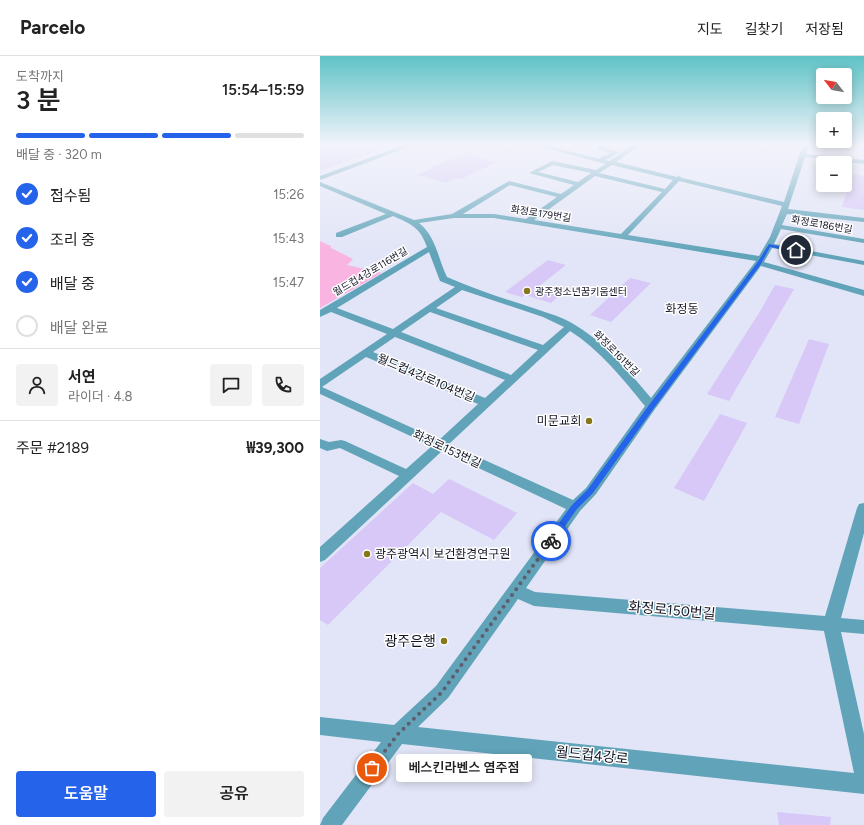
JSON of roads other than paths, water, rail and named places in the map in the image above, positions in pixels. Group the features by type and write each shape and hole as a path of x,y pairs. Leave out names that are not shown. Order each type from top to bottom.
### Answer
{"street":[{"path":"561,180 579,184"},
{"path":"528,221 585,180"},
{"path":"623,180 668,191"},
{"path":"623,236 677,180"},
{"path":"686,180 785,208 864,220"},
{"path":"330,825 398,734 442,692 575,507 591,491 651,406 761,261 785,208 794,180"},
{"name":"화정로179번길","path":"454,216 508,183 561,196"},
{"name":"화정로179번길","path":"320,184 413,222 454,216 483,215 528,221 623,236 761,261 864,293"},
{"path":"339,235 392,214"},
{"name":"화정로161번길","path":"413,222 423,229 428,238 443,279 461,287 552,317 570,326 586,336 599,348 651,406"},
{"name":"화정로186번길","path":"777,226 864,241"},
{"path":"769,245 864,263"},
{"name":"월드컵4강로116번길","path":"320,314 431,248"},
{"path":"320,384 461,287"},
{"path":"330,308 512,379"},
{"path":"429,309 544,349"},
{"name":"월드컵4강로104번길","path":"320,556 570,326"},
{"name":"월드컵4강로104번길","path":"366,353 486,403"},
{"name":"화정로153번길","path":"320,390 575,507"},
{"path":"320,443 327,447 341,444 408,475"},
{"path":"863,516 831,624 864,776"},
{"name":"화정로150번길","path":"515,590 534,599 864,627"},
{"name":"월드컵4강로","path":"320,726 864,784"}],"place":[{"name":"광주청소년꿈키움센터","path":"527,291"},
{"name":"미문교회","path":"589,421"},
{"name":"광주광역시 보건환경연구원","path":"367,554"},
{"name":"광주은행","path":"444,641"},
{"name":"베스킨라벤스 염주점","path":"372,768"}],"district":[{"name":"화정동","path":"682,309"}]}
